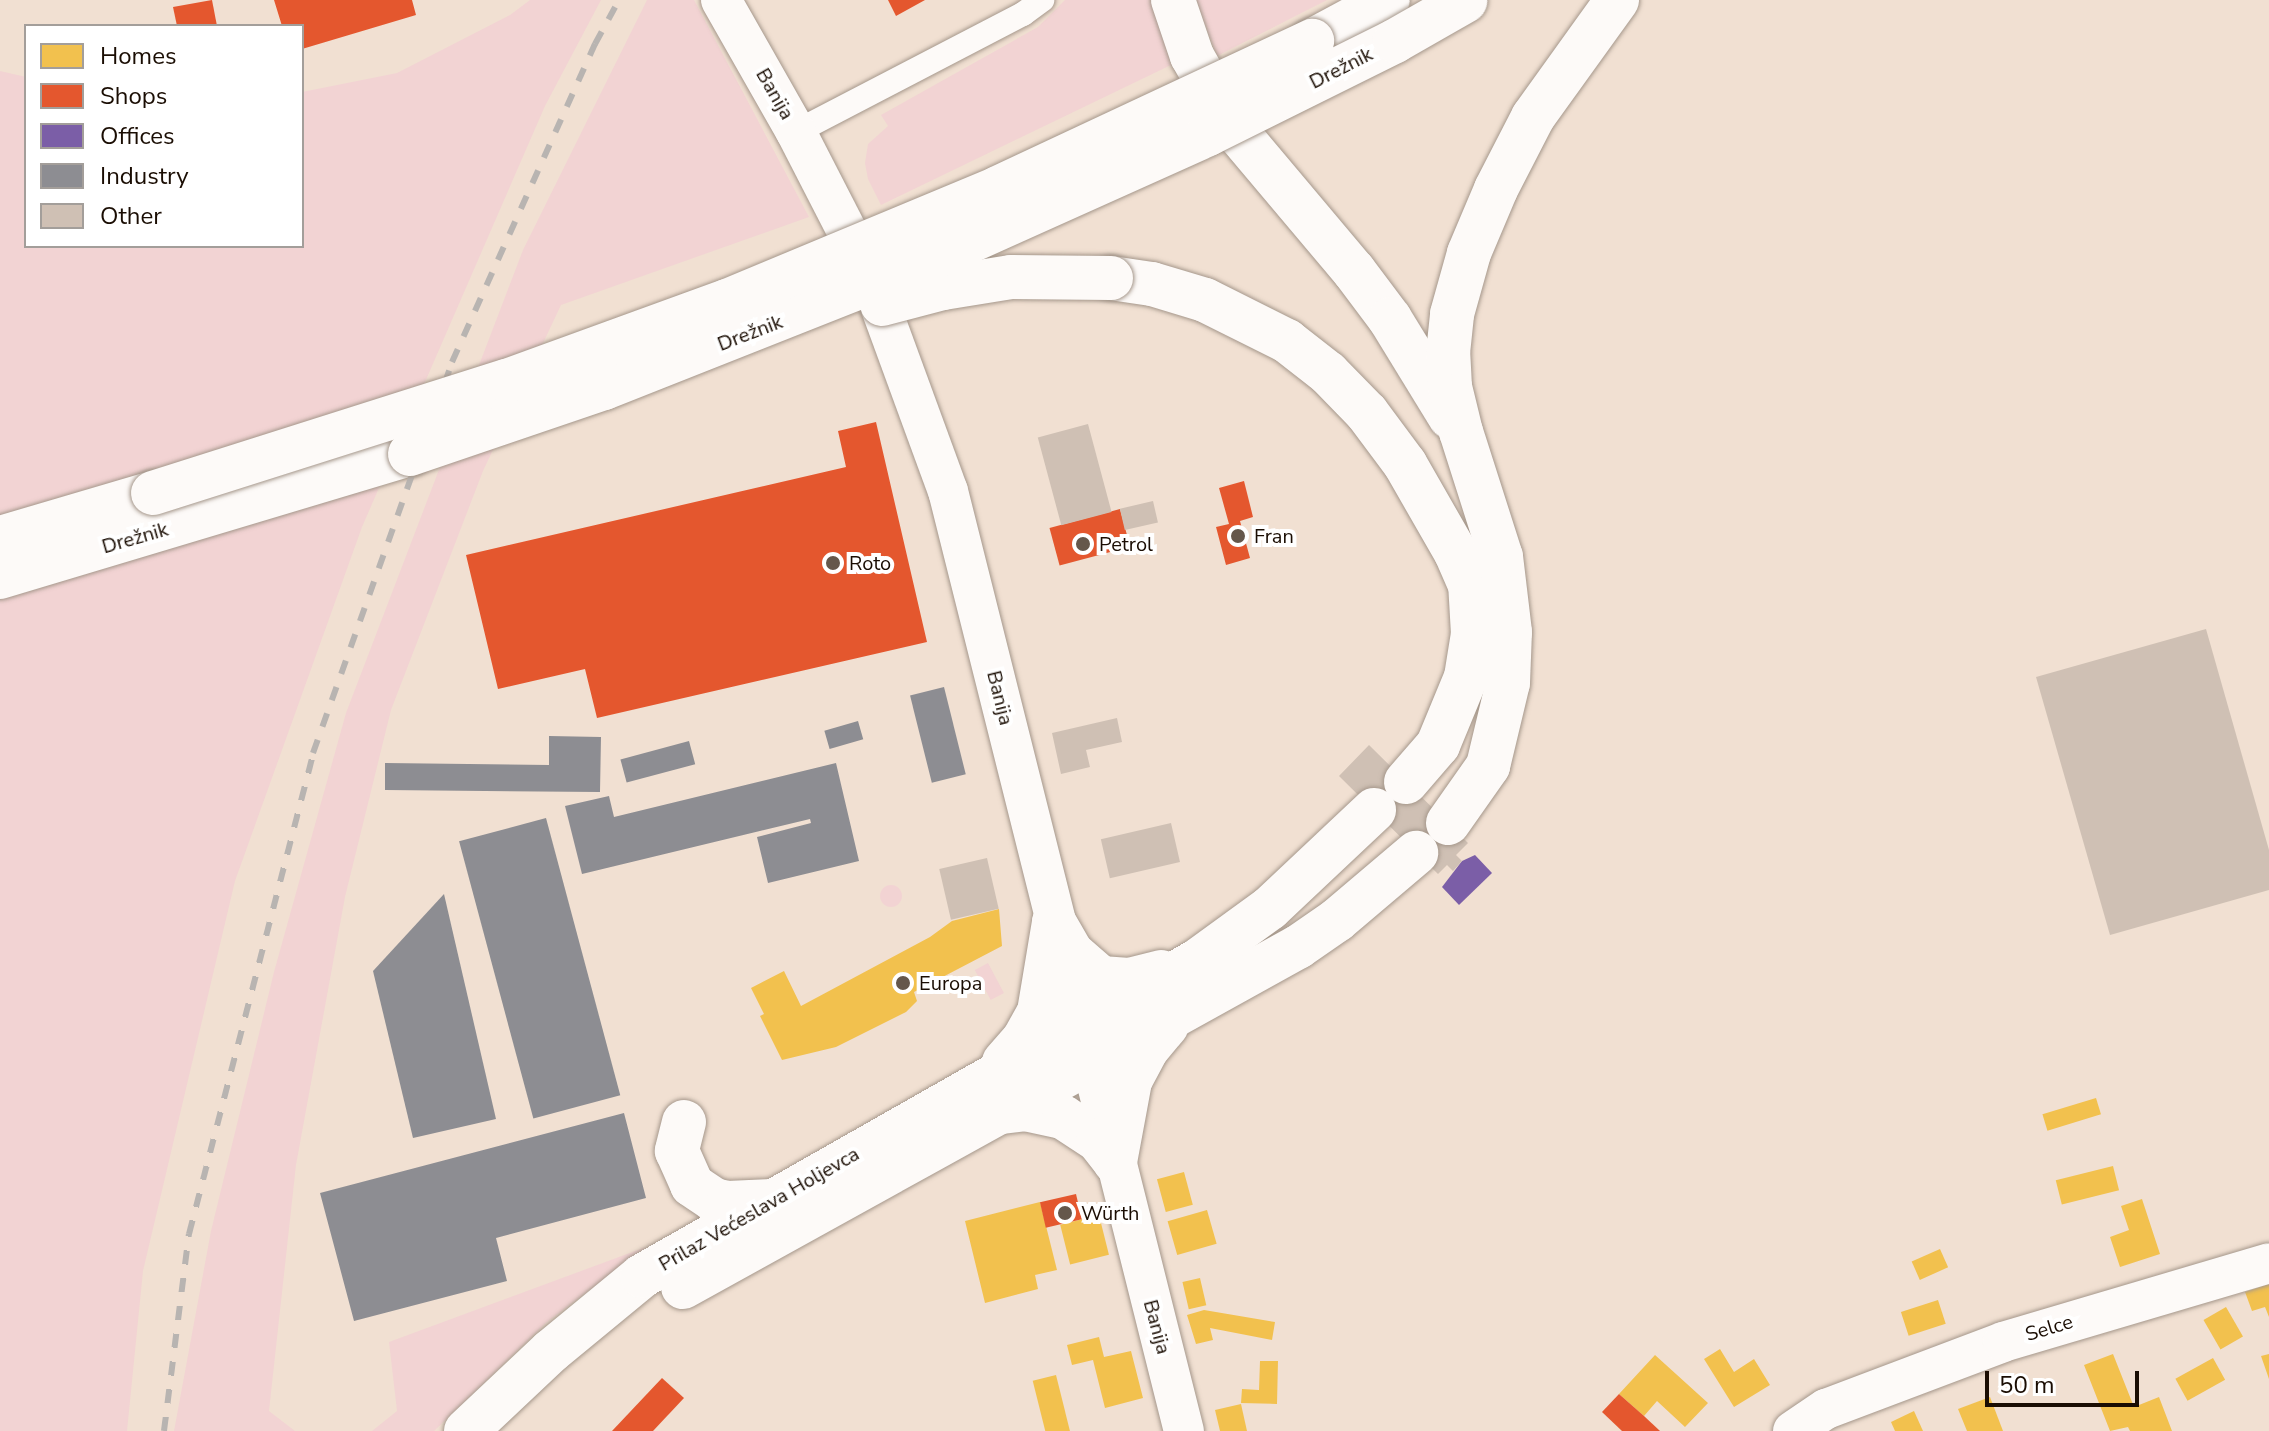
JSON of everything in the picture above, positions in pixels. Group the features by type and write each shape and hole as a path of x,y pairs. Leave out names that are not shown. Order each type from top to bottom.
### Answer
{"highway":[{"path":"1173,0 1192,56 1231,125 1354,271 1390,319 1409,355 1461,432"},
{"name":"Drežnik","path":"0,538 449,400 739,296 905,229 1155,117 1388,0"},
{"name":"Drežnik","path":"0,577 331,480 666,364 865,287 1102,183 1325,77 1466,0"},
{"path":"1448,823 1488,766 1508,683 1510,632 1501,557 1450,387 1448,353 1452,314 1469,253 1496,189 1533,117 1617,0"},
{"path":"666,364 692,368 716,364 864,310 943,288 1011,277 1111,278 1152,284 1205,300 1287,341 1328,373 1367,413 1405,464 1456,553 1473,592"},
{"path":"1406,782 1438,745 1458,702 1473,634 1473,592 1453,485 1409,355"},
{"path":"1085,1046 1270,908 1374,810"},
{"path":"1085,1046 1175,1016 1298,947 1337,920 1416,853"},
{"path":"1054,922 1082,965 1101,978 1144,978 1197,961"},
{"path":"1054,922 1046,987 1035,1024 994,1097 1025,1109 1063,1117 1098,1140 1115,1162"},
{"path":"1115,1162 1130,1081 1147,1049 1175,1016"},
{"name":"Prilaz Većeslava Holjevca","path":"508,1431 570,1373 641,1314 994,1097 1085,1046"},
{"name":"Prilaz Većeslava Holjevca","path":"466,1431 551,1351 642,1276 775,1201 994,1097"},
{"path":"684,1122 677,1151 692,1185 714,1200 728,1203 775,1201"}],"main road":[{"name":"Banija","path":"721,0 796,132 878,295 948,491 1184,1431"},
{"name":"Selce","path":"1793,1431 1826,1409 2003,1342 2269,1263"}],"street":[{"path":"796,132 1023,14 1042,0"}],"shaded area":[{"path":"530,0 601,0 545,106 362,527 235,881 143,1271 127,1431 0,1431 0,71 24,77 24,248 304,248 304,92 397,73 510,15"},
{"path":"647,0 694,0 809,217 561,305 483,471 391,710 345,897 296,1165 269,1411 295,1431 174,1431 211,1231 274,972 346,713 523,250"},
{"path":"1065,0 1151,0 1171,65 881,205 868,179 865,163 868,144 888,126 881,115 1038,27"},
{"path":"1196,0 1327,0 1217,56"},
{"path":"891,885 899,888 902,896 899,904 891,907 883,904 880,896 883,888"},
{"path":"988,963 1004,993 991,1000 975,970"},
{"path":"646,1247 547,1322 434,1431 372,1431 397,1411 389,1342"}],"building: Homes":[{"path":"999,909 1002,946 914,992 917,1001 906,1012 836,1047 782,1060 760,1016 764,1014 751,988 784,971 801,1006 930,937 952,921"},
{"path":"2096,1098 2101,1114 2047,1131 2042,1114"},
{"path":"2113,1166 2119,1190 2062,1205 2056,1180"},
{"path":"1184,1172 1193,1205 1166,1212 1157,1179"},
{"path":"2142,1199 2160,1254 2120,1267 2110,1237 2129,1230 2121,1206"},
{"path":"1040,1202 1057,1270 1035,1275 1038,1289 985,1303 965,1221"},
{"path":"1207,1210 1217,1244 1177,1255 1168,1221"},
{"path":"1099,1215 1109,1255 1070,1264 1060,1225"},
{"path":"1940,1249 1948,1267 1920,1280 1912,1262"},
{"path":"1200,1278 1206,1305 1189,1309 1182,1282"},
{"path":"2269,1284 2269,1317 2265,1307 2252,1311 2245,1292"},
{"path":"1938,1300 1946,1324 1909,1336 1901,1312"},
{"path":"2226,1307 2243,1336 2220,1349 2203,1320"},
{"path":"1204,1310 1275,1322 1272,1340 1210,1328 1213,1340 1196,1344 1187,1315"},
{"path":"1099,1337 1104,1357 1131,1351 1143,1398 1105,1408 1093,1360 1072,1365 1067,1345"},
{"path":"1720,1349 1734,1372 1754,1359 1770,1385 1734,1407 1704,1359"},
{"path":"2113,1354 2134,1407 2159,1397 2172,1431 2130,1431 2128,1427 2110,1431 2084,1365"},
{"path":"2269,1354 2269,1379 2261,1356"},
{"path":"1655,1355 1708,1403 1685,1427 1657,1401 1644,1416 1619,1394"},
{"path":"2213,1358 2225,1380 2188,1401 2175,1379"},
{"path":"1260,1361 1278,1361 1277,1404 1241,1403 1242,1389 1259,1390"},
{"path":"1056,1375 1070,1431 1045,1431 1033,1381"},
{"path":"1990,1397 2003,1431 1967,1431 1958,1409"},
{"path":"1241,1404 1247,1431 1220,1431 1215,1410"},
{"path":"1914,1411 1923,1431 1895,1431 1891,1422"}],"building: Shops":[{"path":"212,0 217,24 177,24 173,7"},
{"path":"274,0 412,0 416,15 304,48 304,24 281,24"},
{"path":"888,0 925,0 896,16"},
{"path":"876,422 927,642 597,718 585,669 498,689 466,555 846,467 838,431"},
{"path":"1244,481 1253,517 1240,521 1250,558 1226,565 1216,527 1229,524 1219,488"},
{"path":"1120,509 1130,547 1060,566 1049,528"},
{"path":"1076,1194 1082,1219 1046,1228 1040,1202"},
{"path":"662,1378 684,1398 653,1431 612,1431"},
{"path":"1619,1394 1660,1431 1622,1431 1602,1412"}],"building: Offices":[{"path":"1475,855 1492,873 1459,905 1442,887 1462,861"}],"building: Industry":[{"path":"944,687 966,774 932,783 910,695"},
{"path":"858,721 863,739 830,749 824,731"},
{"path":"549,736 601,737 600,792 385,790 385,763 549,765"},
{"path":"689,741 695,764 627,783 620,759"},
{"path":"836,763 859,861 768,883 757,837 811,823 810,819 582,874 565,806 609,796 614,817"},
{"path":"546,818 620,1095 533,1119 459,841"},
{"path":"444,894 496,1119 413,1138 373,971"},
{"path":"624,1113 646,1198 496,1238 507,1281 354,1321 320,1193"}],"building: Other":[{"path":"1088,424 1112,512 1061,525 1038,437"},
{"path":"1153,501 1158,522 1125,530 1120,509"},
{"path":"2206,629 2269,850 2269,890 2110,935 2036,677"},
{"path":"1117,718 1122,742 1086,750 1090,767 1061,774 1052,733"},
{"path":"1369,745 1468,843 1456,855 1462,861 1453,871 1447,865 1438,874 1339,776"},
{"path":"1171,823 1180,862 1110,878 1101,839"},
{"path":"987,858 999,909 951,920 939,869"}],"railway":[{"path":"164,1431 189,1234 313,753 452,362 595,44 619,0"}],"place":[{"name":"Fran","path":"1238,536"},
{"name":"Petrol","path":"1083,544"},
{"name":"Roto","path":"833,563"},
{"name":"Europa","path":"903,983"},
{"name":"Würth","path":"1065,1213"}]}
